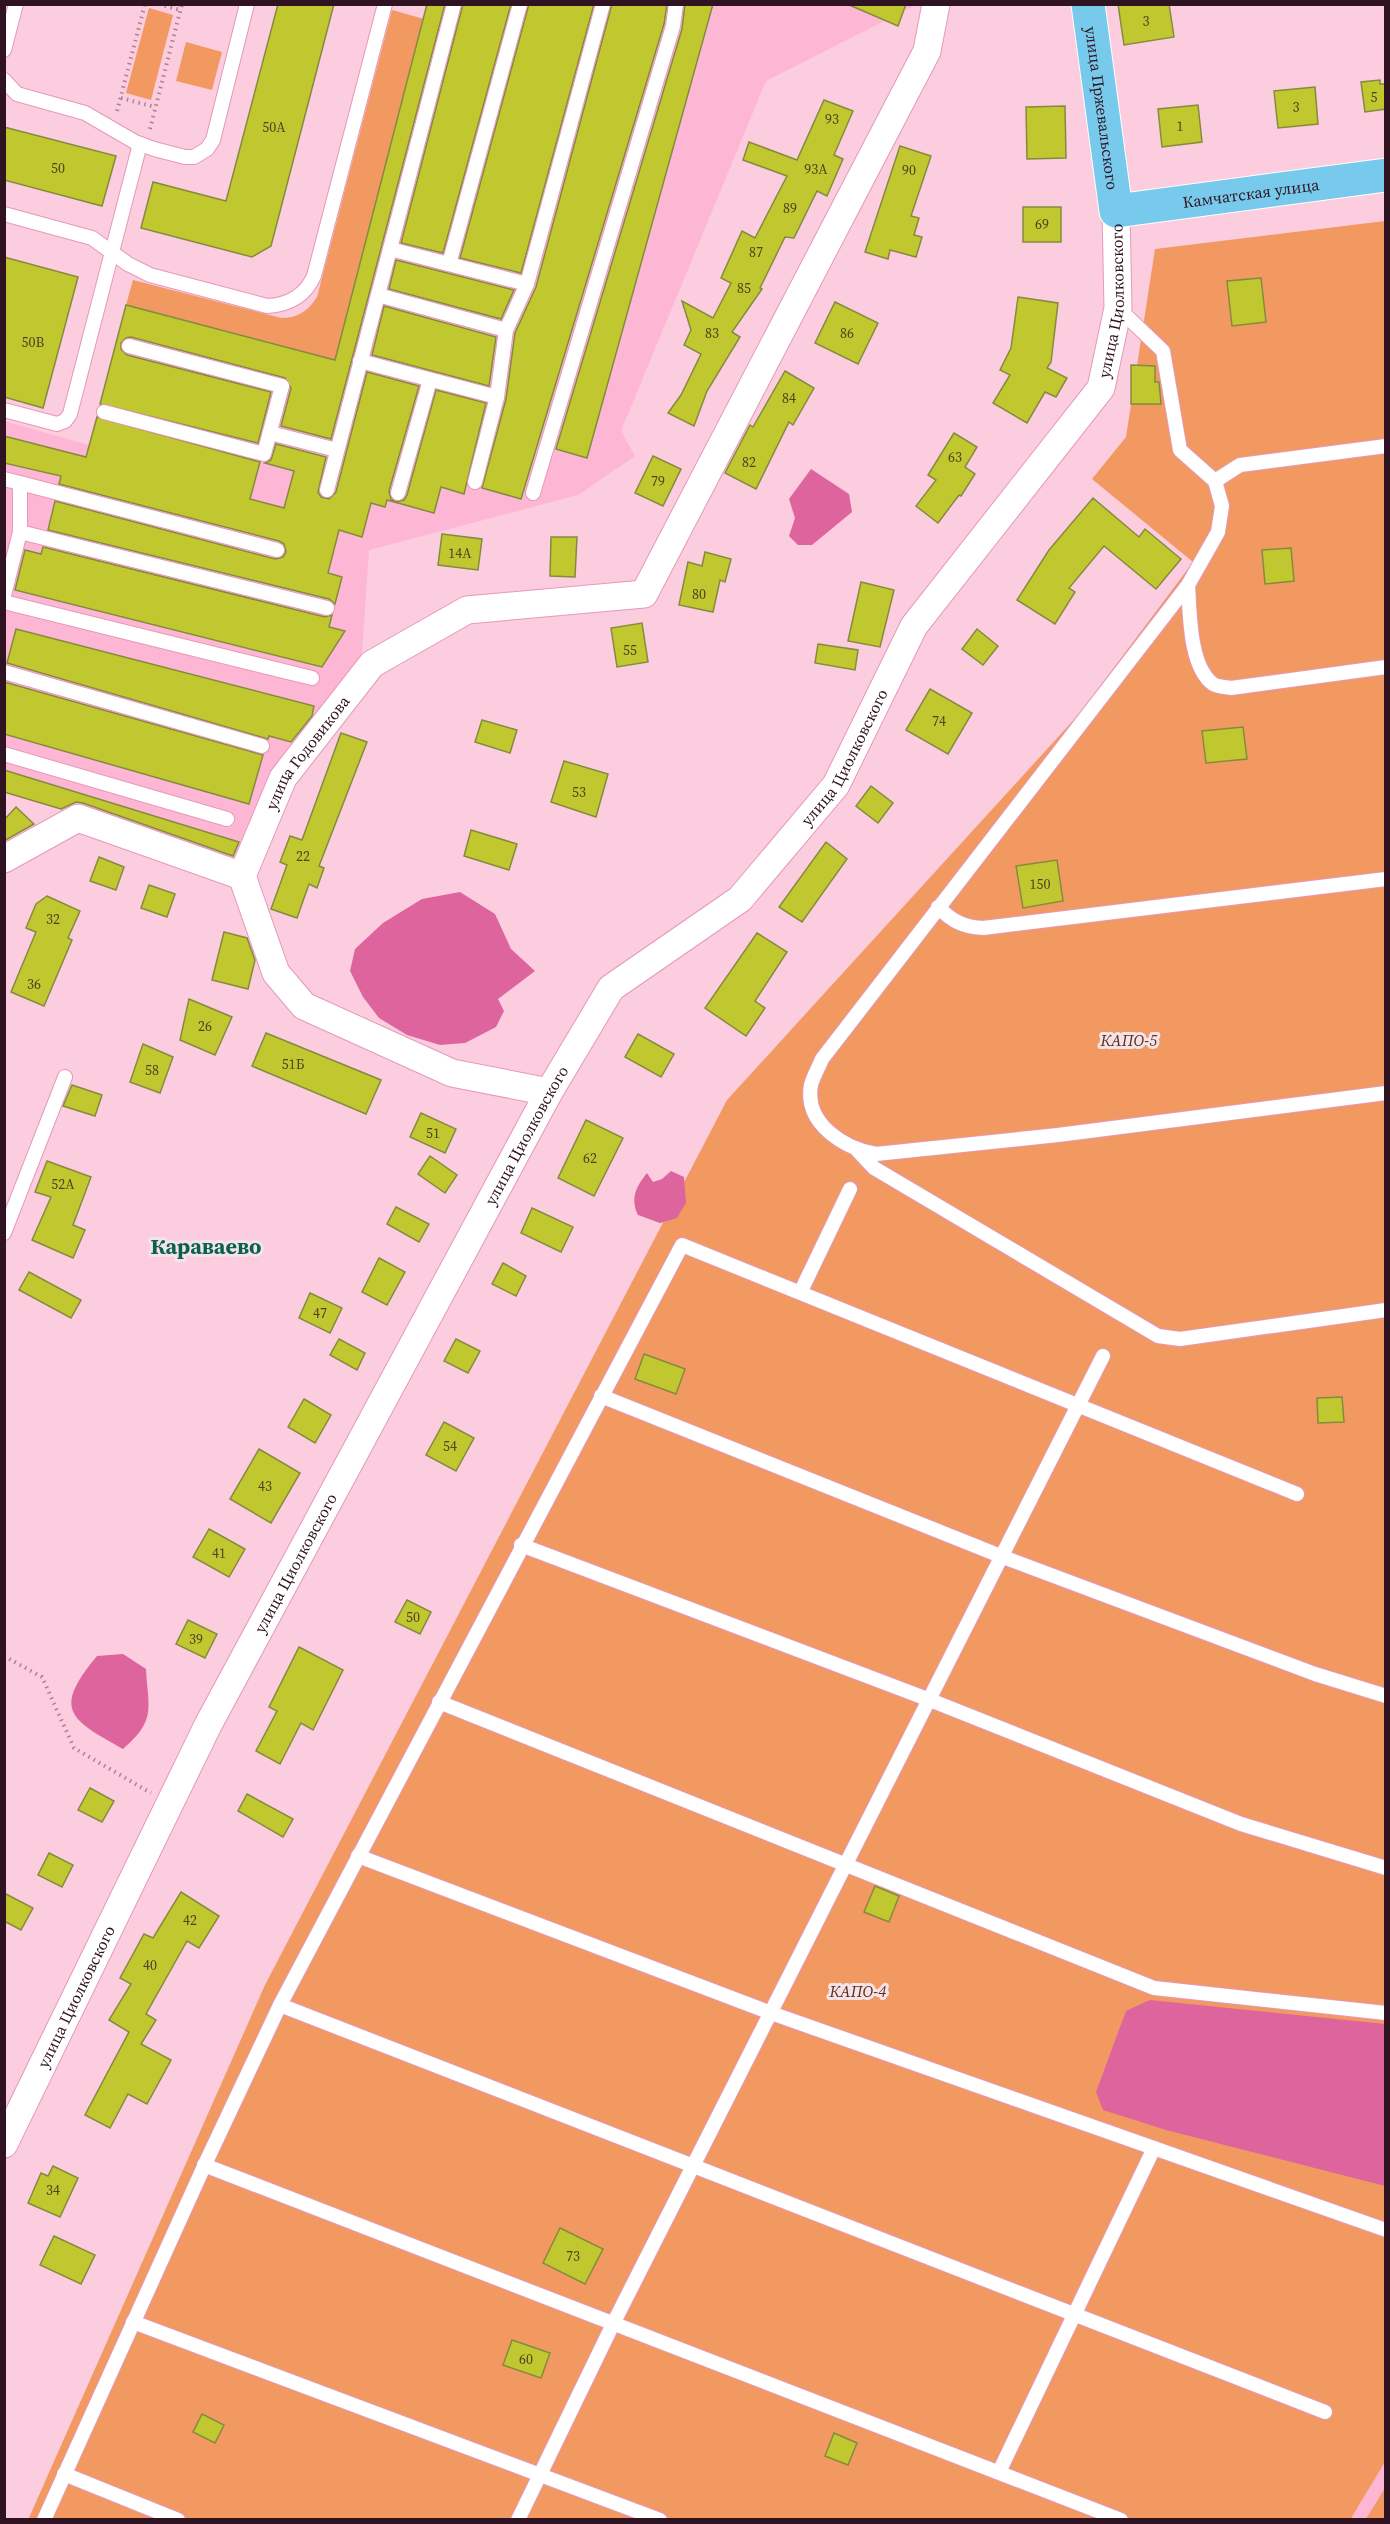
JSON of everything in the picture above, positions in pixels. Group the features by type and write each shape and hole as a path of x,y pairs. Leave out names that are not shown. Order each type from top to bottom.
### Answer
{"main road":[{"name":"улица Пржевальского","path":"1088,4 1116,211"},
{"name":"Камчатская улица","path":"1116,211 1386,175"}],"street":[{"name":"улица Годовикова","path":"242,876 283,778 372,664 467,610 644,594 927,51 936,4"},
{"name":"улица Циолковского","path":"4,2144 208,1725 549,1092 611,988 740,899 836,785 914,626 1101,388 1118,308 1116,211"},
{"path":"4,860 78,818 242,876 276,973 304,1006 452,1073 549,1092"}],"lane":[{"path":"4,50 16,4"},
{"path":"4,80 16,94 85,113 142,145 185,158 194,157 207,149 213,140 247,4"},
{"path":"4,214 92,238 128,264 150,275 267,306 288,302 306,290 314,276 385,4"},
{"path":"327,490 454,4"},
{"path":"450,264 520,4"},
{"path":"475,482 497,397 506,330 527,284 603,4"},
{"path":"533,493 669,37 676,4"},
{"path":"4,410 57,424 68,418 142,145"},
{"path":"390,249 527,284"},
{"path":"378,295 506,330"},
{"path":"1118,308 1163,351 1180,450 1215,481 1222,506 1218,532 1188,585 822,1059 811,1086 813,1111 825,1129 840,1142 858,1151 876,1154 951,1148 1386,1094"},
{"path":"104,412 264,454 282,386 129,346"},
{"path":"360,362 497,397"},
{"path":"398,493 430,380"},
{"path":"270,433 337,450"},
{"path":"1215,481 1240,465 1386,446"},
{"path":"4,479 276,550"},
{"path":"4,595 10,550 20,532 18,507 20,483"},
{"path":"20,532 327,608"},
{"path":"1188,585 1192,638 1202,672 1214,685 1231,688 1386,667"},
{"path":"4,602 312,678"},
{"path":"4,672 262,746"},
{"path":"4,754 227,819"},
{"path":"938,908 960,924 983,928 1386,879"},
{"path":"4,1233 66,1077"},
{"path":"858,1151 874,1168 1158,1336 1180,1339 1386,1310"},
{"path":"801,1291 850,1189"},
{"path":"44,2520 204,2165 280,2005 521,1545 682,1245 801,1291 1296,1494"},
{"path":"518,2520 614,2322 1080,1406 1103,1356"},
{"path":"601,1396 1003,1557 1315,1674 1386,1696"},
{"path":"521,1545 930,1700 1241,1824 1386,1868"},
{"path":"439,1702 1154,1988 1386,2013"},
{"path":"358,1856 771,2013 1386,2230"},
{"path":"280,2005 693,2168 1324,2412"},
{"path":"999,2472 1154,2148"},
{"path":"204,2165 1121,2520"},
{"path":"133,2322 660,2520"},
{"path":"64,2474 178,2520"}],"path":[{"path":"113,128 145,4"},
{"path":"159,4 180,10"},
{"path":"142,145 155,107 182,4"},
{"path":"121,98 155,107"},
{"path":"4,1656 42,1677 74,1748 170,1805"}],"shaded area":[{"path":"427,5 916,5 766,81 621,431 635,456 578,495 369,550 362,654 275,777 242,865 5,793 4,421 89,445 126,305 335,359"},
{"path":"811,469 849,494 852,512 812,545 798,545 789,536 795,518 789,499"},
{"path":"460,892 495,914 511,949 535,971 498,999 504,1011 496,1027 465,1043 440,1045 407,1035 379,1018 363,997 350,971 355,949 383,923 422,899"},
{"path":"671,1171 684,1177 686,1203 677,1218 660,1223 638,1215 634,1198 643,1178 647,1173 653,1182 662,1179"},
{"path":"123,1654 146,1669 149,1704 146,1721 141,1730 123,1749 80,1721 73,1712 71,1701 83,1674 97,1656"},
{"path":"1150,2000 1385,2024 1385,2186 1166,2130 1103,2110 1096,2092 1126,2011"},
{"path":"1385,2462 1385,2519 1350,2519"}],"green space":[{"path":"149,8 173,15 151,100 126,93"},
{"path":"392,10 424,19 335,360 126,305 133,280 281,318 302,313 310,306 317,297"},
{"path":"186,42 222,52 212,90 176,81"},
{"name":"КАПО-4","path":"1385,221 1385,2462 1350,2520 28,2520 265,1985 727,1100 1080,713 1193,562 1092,479 1126,437 1155,249"},
{"path":"1385,2488 1385,2519 1366,2519"}],"building":[{"path":"278,4 334,4 271,246 252,257 141,228 153,182 226,201"},
{"path":"427,4 445,4 331,439 281,426 291,388 285,378 131,337 121,343 121,349 127,355 271,392 258,443 100,404 126,305 335,360"},
{"path":"463,4 511,4 443,253 401,243"},
{"path":"529,4 594,4 521,273 460,258"},
{"path":"612,4 667,4 664,24 521,499 482,488 506,399 515,333 536,287"},
{"path":"685,4 713,4 587,458 556,449 682,29"},
{"path":"847,4 906,4 898,26"},
{"path":"1118,4 1169,4 1174,37 1124,45"},
{"path":"1380,80 1380,84 1386,84 1386,109 1365,112 1361,82"},
{"path":"1315,87 1318,124 1278,128 1274,91"},
{"path":"824,100 853,111 834,155 843,159 827,196 817,191 794,238 785,237 760,288 762,289 732,332 740,337 707,391 694,426 668,413 681,395 701,354 684,345 691,330 682,301 713,318 731,283 721,278 742,231 755,238 787,176 743,160 749,142 797,160"},
{"path":"1198,105 1202,142 1162,147 1158,109"},
{"path":"1065,106 1066,158 1027,159 1026,107"},
{"path":"4,127 116,156 102,206 4,180"},
{"path":"900,146 931,156 911,216 919,218 914,235 922,237 916,257 890,250 888,259 865,252"},
{"path":"1023,207 1061,207 1061,242 1023,242"},
{"path":"4,257 78,277 43,408 4,397"},
{"path":"396,260 514,290 501,319 389,289"},
{"path":"1261,278 1266,322 1232,326 1227,281"},
{"path":"1018,297 1058,303 1051,362 1047,368 1067,378 1056,397 1045,392 1027,423 993,403 1010,375 1000,370 1011,348"},
{"path":"835,302 878,323 858,364 815,343"},
{"path":"384,306 496,337 489,386 372,355"},
{"path":"1131,365 1155,366 1155,382 1159,382 1161,404 1131,404"},
{"path":"785,371 814,388 793,425 789,422 756,489 725,473 750,425 753,427"},
{"path":"367,372 419,386 389,491 391,499 396,502 404,500 407,495 436,390 486,403 464,494 441,487 434,513 387,500 385,507 371,503 362,537 339,530 328,573 342,577 335,604 329,599 48,530 55,501 275,559 283,557 286,552 284,544 279,541 59,484 61,476 4,463 4,436 86,457 97,417 260,462 250,499 284,508 294,471 265,463 271,460 276,444 326,457 318,492 321,497 329,499 336,492"},
{"path":"954,433 977,447 965,467 975,474 961,496 959,495 938,523 916,506 936,480 928,475"},
{"path":"653,456 681,469 663,506 635,493"},
{"path":"1093,498 1139,537 1145,529 1181,559 1156,589 1104,546 1069,588 1075,592 1055,624 1017,600 1049,550"},
{"path":"442,534 482,539 478,570 438,565"},
{"path":"551,537 577,537 575,577 550,576"},
{"path":"43,547 325,617 332,615 329,627 345,631 322,667 15,590 25,550 41,554"},
{"path":"1291,548 1294,581 1265,584 1262,550"},
{"path":"705,552 731,559 725,582 720,580 713,612 679,605 688,562 702,566"},
{"path":"861,582 894,590 880,647 848,641"},
{"path":"642,623 648,662 617,667 611,628"},
{"path":"16,629 314,706 312,716 291,742 269,736 268,739 7,663"},
{"path":"977,629 998,646 983,665 962,649"},
{"path":"818,644 858,650 855,670 815,663"},
{"path":"4,682 263,755 249,804 4,734"},
{"path":"930,689 972,713 948,754 906,730"},
{"path":"482,720 517,730 510,753 475,742"},
{"path":"1243,727 1247,759 1206,763 1202,731"},
{"path":"341,733 367,742 319,866 324,868 317,888 309,884 297,918 271,909 287,865 280,862 290,836 302,840"},
{"path":"564,761 608,774 596,817 551,802"},
{"path":"4,770 239,842 233,856 83,803 76,802 61,809 4,792"},
{"path":"871,786 893,803 878,823 856,806"},
{"path":"16,807 34,824 4,841 4,820"},
{"path":"471,830 517,844 509,870 464,856"},
{"path":"826,842 847,859 802,922 779,907"},
{"path":"99,857 124,867 116,890 90,881"},
{"path":"1057,860 1063,901 1023,908 1016,866"},
{"path":"149,885 175,894 167,917 141,908"},
{"path":"47,896 80,911 68,938 72,940 44,1006 11,992 36,932 26,928 36,904"},
{"path":"224,932 247,938 255,960 248,989 212,980"},
{"path":"757,933 787,952 755,1001 765,1008 746,1036 705,1008"},
{"path":"189,999 232,1017 215,1055 180,1040"},
{"path":"266,1033 381,1080 366,1114 252,1066"},
{"path":"638,1034 674,1054 661,1077 625,1057"},
{"path":"143,1044 173,1057 160,1093 130,1082"},
{"path":"72,1085 102,1095 95,1116 63,1106"},
{"path":"421,1113 456,1129 445,1153 410,1137"},
{"path":"586,1120 623,1138 594,1196 558,1178"},
{"path":"430,1156 457,1175 445,1193 418,1174"},
{"path":"47,1161 91,1177 73,1225 85,1230 73,1258 32,1240 51,1197 35,1192"},
{"path":"396,1207 429,1224 419,1242 387,1224"},
{"path":"532,1208 573,1227 561,1252 521,1233"},
{"path":"379,1258 405,1272 387,1305 362,1292"},
{"path":"503,1263 526,1276 516,1296 492,1284"},
{"path":"29,1272 81,1300 71,1318 19,1290"},
{"path":"310,1293 342,1308 330,1333 299,1318"},
{"path":"339,1339 365,1353 357,1370 330,1355"},
{"path":"456,1339 480,1351 468,1373 444,1361"},
{"path":"644,1354 685,1369 676,1394 635,1379"},
{"path":"1342,1397 1344,1422 1318,1423 1317,1398"},
{"path":"304,1399 331,1415 315,1443 288,1427"},
{"path":"444,1422 474,1438 456,1471 426,1455"},
{"path":"259,1449 300,1473 271,1523 230,1499"},
{"path":"209,1529 245,1549 229,1577 193,1557"},
{"path":"407,1600 431,1612 420,1634 395,1622"},
{"path":"188,1620 217,1634 205,1658 176,1644"},
{"path":"299,1647 343,1670 313,1730 301,1723 280,1764 256,1751 277,1711 269,1707"},
{"path":"90,1788 114,1801 102,1822 78,1810"},
{"path":"247,1794 293,1819 283,1837 238,1811"},
{"path":"49,1853 73,1865 62,1887 38,1875"},
{"path":"875,1886 899,1896 889,1922 864,1912"},
{"path":"181,1892 219,1916 199,1948 187,1941 146,2014 156,2020 141,2044 171,2060 147,2104 128,2094 110,2128 85,2115 129,2032 109,2020 131,1984 120,1978 144,1934 153,1938"},
{"path":"4,1893 33,1908 21,1930 4,1921"},
{"path":"53,2166 78,2178 60,2217 28,2203 41,2173 48,2176"},
{"path":"560,2228 603,2249 585,2284 543,2263"},
{"path":"54,2236 95,2255 81,2284 40,2265"},
{"path":"512,2340 550,2353 541,2378 503,2365"},
{"path":"202,2414 224,2425 215,2443 193,2432"},
{"path":"834,2433 857,2443 848,2465 825,2456"}],"district":[{"name":"Караваево","path":"206,1246"}],"park label":[{"name":"КАПО-5","path":"1129,1040"}]}
